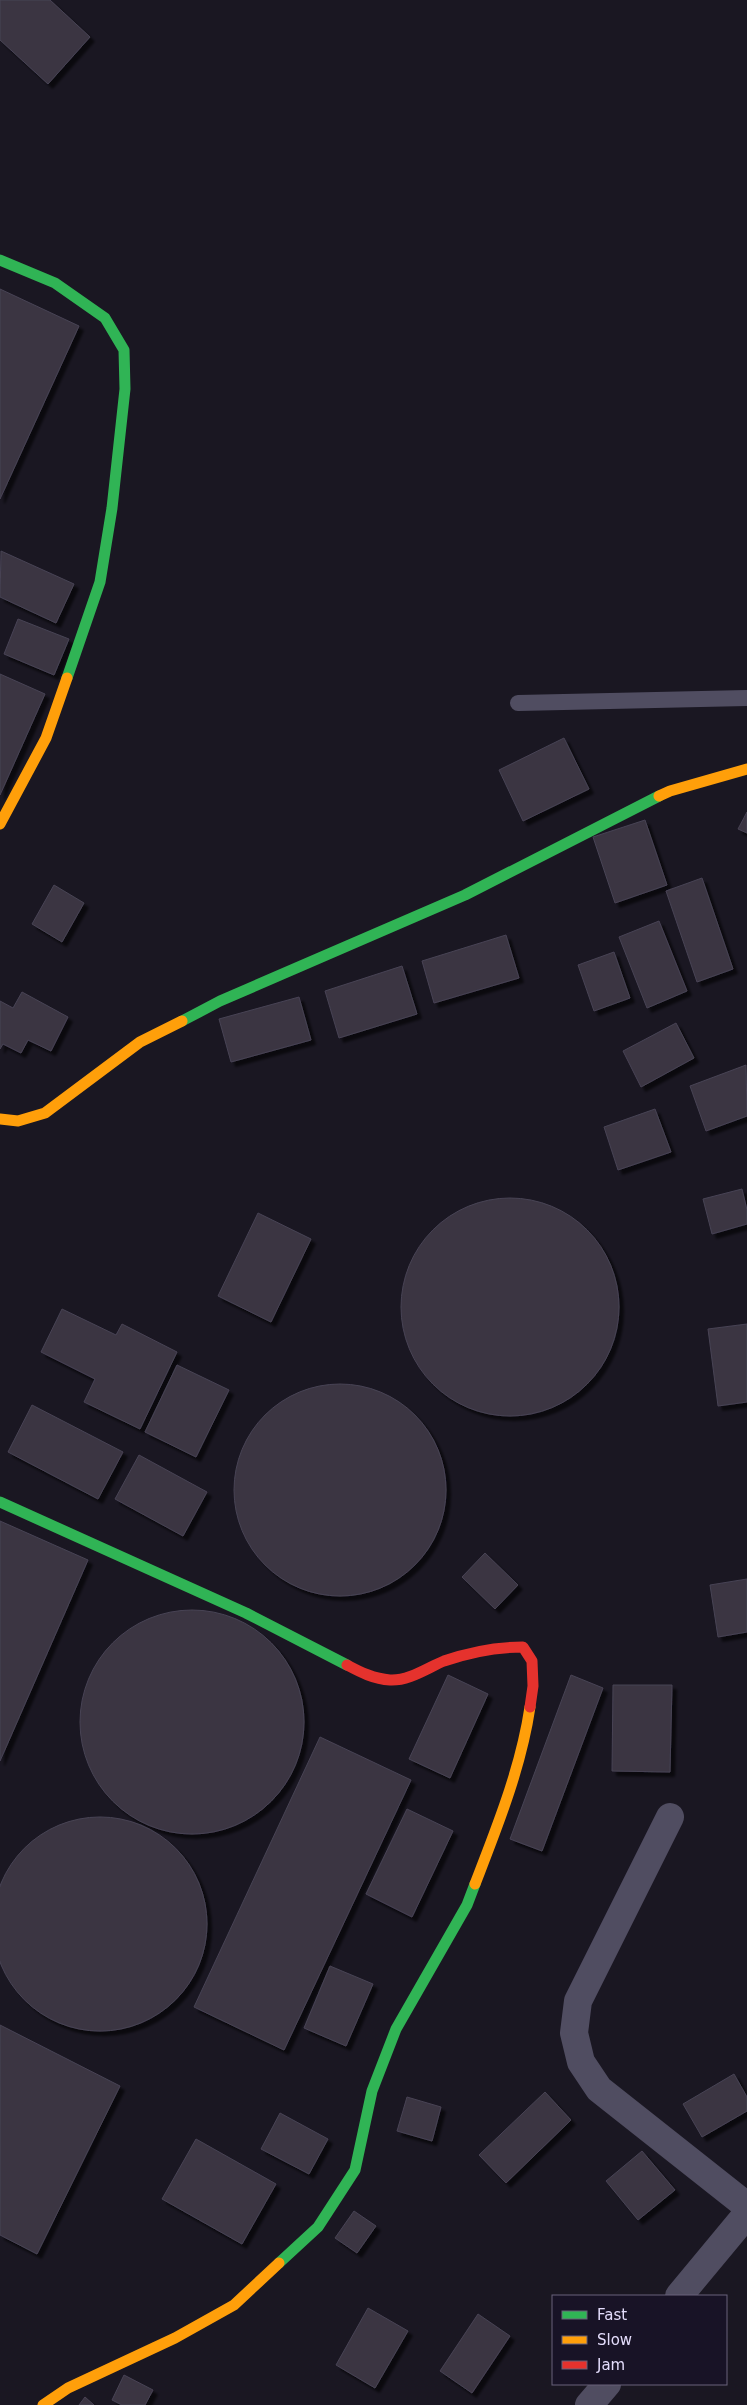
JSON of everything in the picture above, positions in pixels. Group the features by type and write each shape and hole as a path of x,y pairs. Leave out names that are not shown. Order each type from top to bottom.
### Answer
{"street":[{"path":"0,260 55,284 106,318 124,350 125,389 112,508 100,582 46,738 0,824"},
{"path":"0,1120 18,1121 44,1113 140,1042 220,1002 465,895 670,790 747,769"},
{"path":"0,1502 246,1613 365,1675 390,1680 405,1678 446,1661 498,1647 523,1647 532,1661 534,1686 527,1728 502,1812 467,1905 396,2028 372,2091 355,2170 318,2227 234,2305 175,2338 68,2388 43,2405"},
{"path":"670,1816 578,2001 574,2033 582,2062 599,2089 747,2206"},
{"path":"680,2295 747,2214"},
{"path":"589,2405 606,2385"}],"lane":[{"path":"518,703 747,698"}],"building":[{"path":"0,0 50,0 90,37 48,84 0,40"},
{"path":"0,289 79,326 0,499"},
{"path":"1,551 74,584 56,623 0,597"},
{"path":"18,619 69,639 54,675 4,654"},
{"path":"0,674 45,694 0,795"},
{"path":"564,738 589,789 523,821 499,770"},
{"path":"747,812 747,833 738,829"},
{"path":"645,820 667,885 615,903 593,837"},
{"path":"702,878 733,969 697,982 666,891"},
{"path":"54,885 84,903 62,942 32,924"},
{"path":"659,921 687,991 647,1008 619,937"},
{"path":"506,935 519,978 434,1003 422,961"},
{"path":"614,952 630,998 594,1011 578,965"},
{"path":"402,966 417,1014 339,1038 325,991"},
{"path":"22,992 68,1017 51,1051 28,1040 21,1053 3,1044 0,1049 0,1001 13,1008"},
{"path":"299,997 311,1040 231,1062 219,1019"},
{"path":"676,1023 694,1058 641,1087 623,1051"},
{"path":"746,1065 747,1116 706,1131 690,1086"},
{"path":"655,1109 671,1152 618,1170 604,1127"},
{"path":"742,1189 747,1210 747,1224 712,1234 703,1199"},
{"path":"499,1198 521,1198 552,1206 571,1216 587,1230 601,1246 611,1265 619,1296 615,1339 611,1349 601,1368 587,1384 571,1398 542,1412 521,1416 499,1416 478,1412 449,1398 419,1368 405,1339 401,1318 401,1296 405,1275 419,1246 449,1216 478,1202"},
{"path":"258,1213 311,1239 271,1322 218,1296"},
{"path":"62,1309 116,1335 122,1324 177,1352 140,1429 84,1402 95,1379 41,1352"},
{"path":"747,1324 747,1402 718,1406 708,1329"},
{"path":"177,1365 229,1390 196,1457 145,1432"},
{"path":"340,1384 361,1386 381,1392 399,1402 415,1415 428,1431 438,1449 444,1469 446,1490 444,1511 438,1531 428,1549 415,1565 399,1578 381,1588 361,1594 340,1596 319,1594 299,1588 281,1578 265,1565 252,1549 242,1531 236,1511 234,1490 236,1469 242,1449 252,1431 265,1415 281,1402 299,1392 319,1386"},
{"path":"32,1405 123,1452 98,1499 8,1452"},
{"path":"139,1455 207,1492 183,1536 115,1499"},
{"path":"0,1521 88,1560 0,1761"},
{"path":"485,1553 518,1585 495,1609 462,1577"},
{"path":"747,1579 747,1632 718,1637 710,1585"},
{"path":"192,1610 214,1612 245,1623 271,1643 291,1669 302,1700 304,1722 302,1744 291,1775 271,1801 245,1821 214,1832 192,1834 170,1832 139,1821 113,1801 93,1775 82,1744 80,1722 82,1700 93,1669 113,1643 139,1623 170,1612"},
{"path":"448,1675 488,1694 450,1778 409,1759"},
{"path":"571,1675 603,1688 542,1851 510,1839"},
{"path":"613,1685 672,1685 670,1772 612,1771"},
{"path":"320,1737 411,1780 284,2050 194,2007"},
{"path":"407,1809 453,1831 412,1917 366,1894"},
{"path":"100,1817 121,1819 141,1825 168,1841 183,1856 199,1883 206,1914 205,1945 199,1965 183,1992 159,2013 141,2023 121,2029 100,2031 79,2029 59,2023 41,2013 17,1992 -1,1958 -1,1890 11,1865 32,1841 59,1825 79,1819"},
{"path":"330,1966 373,1984 346,2046 304,2028"},
{"path":"0,2025 120,2086 37,2254 0,2235"},
{"path":"734,2074 747,2097 747,2111 702,2137 683,2104"},
{"path":"545,2092 571,2120 506,2183 479,2155"},
{"path":"407,2097 441,2107 432,2141 397,2131"},
{"path":"280,2113 328,2139 309,2174 261,2149"},
{"path":"196,2139 276,2184 242,2244 162,2199"},
{"path":"642,2151 675,2190 638,2220 606,2181"},
{"path":"354,2211 376,2226 357,2253 335,2238"},
{"path":"368,2308 408,2331 375,2388 336,2365"},
{"path":"478,2314 510,2336 472,2393 440,2371"},
{"path":"124,2375 153,2390 145,2405 122,2405 112,2400"},
{"path":"85,2397 94,2405 79,2405"}],"traffic: fast":[{"path":"0,260 55,283 105,318 124,350 125,389 112,508 100,582 67,678"},
{"path":"182,1021 220,1001 465,895 659,796"},
{"path":"0,1502 246,1613 347,1665"},
{"path":"279,2263 318,2227 355,2170 372,2091 396,2029 467,1905 475,1884"}],"traffic: slow":[{"path":"0,824 46,738 67,678"},
{"path":"659,796 670,791 747,769"},
{"path":"0,1119 18,1121 45,1113 140,1042 182,1021"},
{"path":"475,1884 500,1819 514,1775 521,1752 530,1707"},
{"path":"43,2405 68,2388 175,2338 234,2305 279,2263"}],"traffic: jam":[{"path":"347,1665 373,1677 397,1680 464,1655 493,1649 523,1647 532,1661 533,1686 530,1707"}]}
